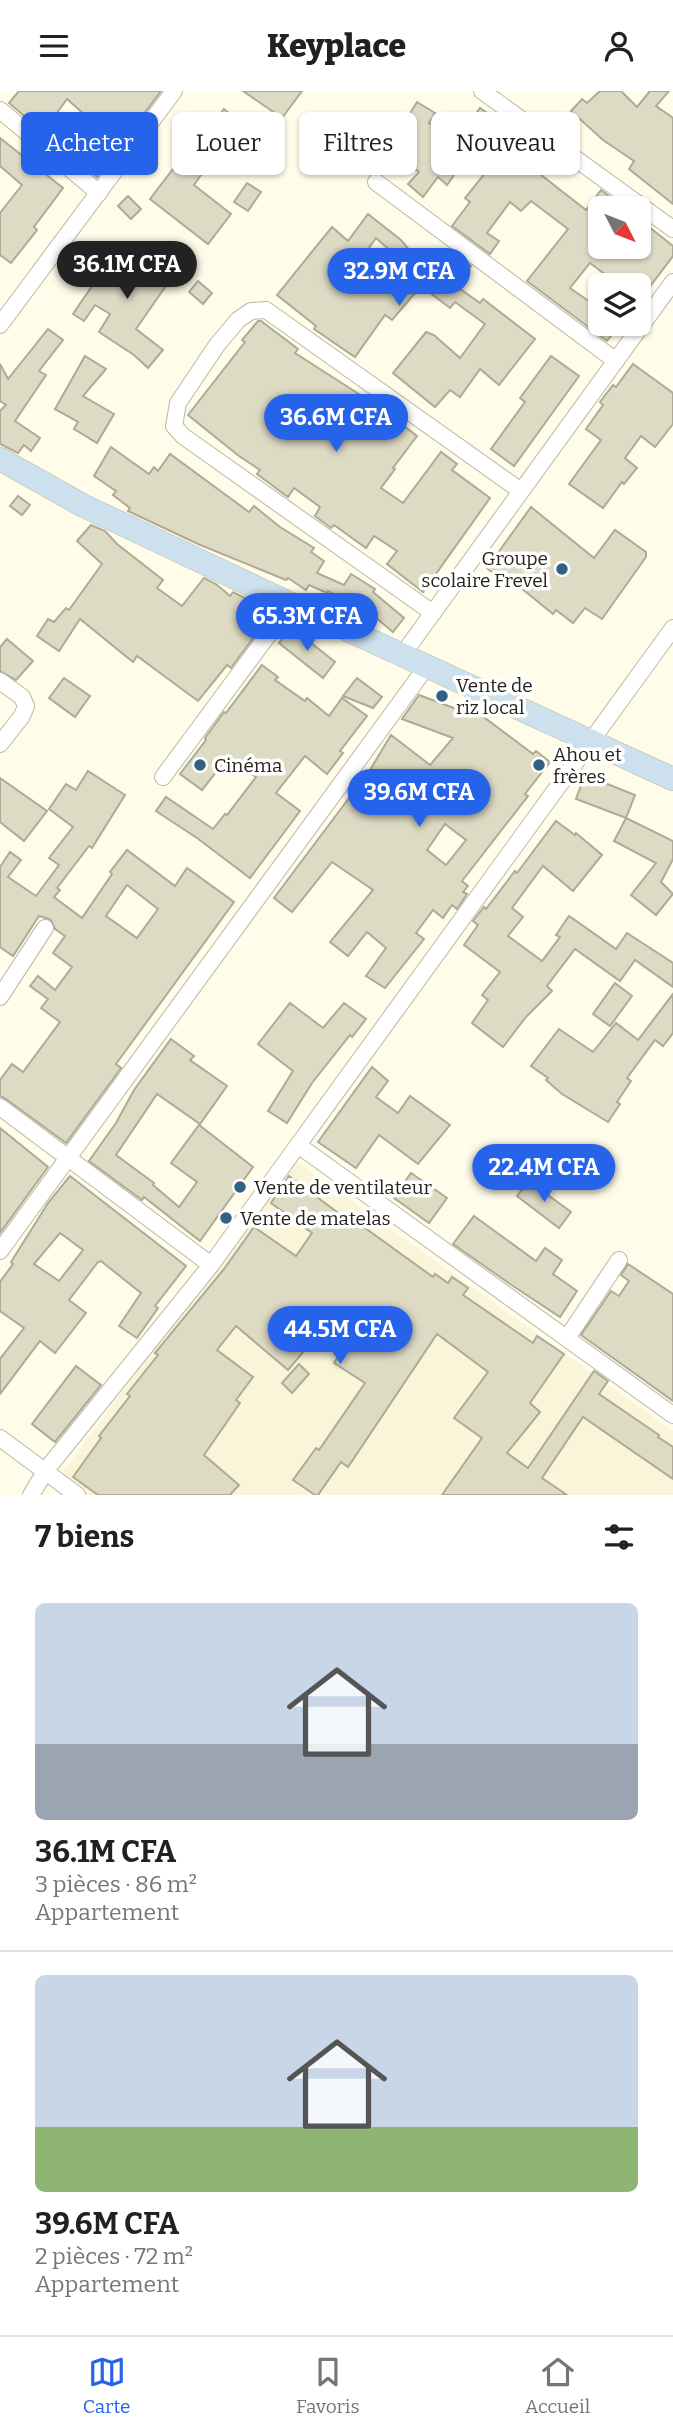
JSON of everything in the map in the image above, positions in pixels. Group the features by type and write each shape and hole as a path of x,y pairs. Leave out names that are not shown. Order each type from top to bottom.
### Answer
{"main road":[{"path":"0,459 82,505 290,604 673,779"}],"street":[{"path":"0,325 174,91"},
{"path":"482,91 673,229"},
{"path":"0,110 99,193"},
{"path":"376,182 616,361"},
{"path":"403,654 673,282"},
{"path":"433,613 183,436 174,426 178,403 217,345 238,320 251,311 266,310 521,491"},
{"path":"163,777 290,604"},
{"path":"31,1495 46,1470 211,1265 673,628"},
{"path":"0,1251 427,666"},
{"path":"0,681 22,697 26,706 22,716 0,744"},
{"path":"0,997 45,928"},
{"path":"0,1107 211,1265"},
{"path":"298,1145 673,1415"},
{"path":"567,1338 620,1260"},
{"path":"0,1438 77,1495"}],"shaded area":[{"path":"293,1159 673,1431 673,1495 66,1495 53,1486"}],"building":[{"path":"19,91 161,91 145,112 82,112 67,99 58,112 21,113 9,103"},
{"path":"243,91 302,91 285,114 273,112"},
{"path":"600,91 621,91 637,107 650,91 669,91 656,106 673,118 673,204 629,169 634,161 603,140 580,119 580,112 571,111 582,99 587,103"},
{"path":"417,102 433,112 431,112 429,123 431,175 454,175 447,185 438,177 423,197 408,184 419,172 417,112 411,112"},
{"path":"0,138 21,155 21,175 47,175 63,188 34,227 37,230 11,263 0,255 0,213 22,185 0,166"},
{"path":"172,170 172,175 201,175 194,185 231,214 208,244 150,199"},
{"path":"484,175 541,175 586,210 588,207 588,259 651,259 651,229 673,246 673,256 651,285 651,273 603,273 590,263 570,288 588,301 588,327 527,281 568,229 531,201 521,211 510,202 487,233 499,241 490,254 452,226 470,202 465,198"},
{"path":"247,183 261,192 248,211 234,202"},
{"path":"601,190 609,196 596,196"},
{"path":"128,196 141,209 131,219 118,206"},
{"path":"368,214 401,240 427,271 430,267 441,275 456,255 471,266 456,286 480,303 483,299 535,339 499,385 480,369 460,397 450,390 435,407 393,373 426,332 434,335 460,358 485,324 455,302 450,308 421,286 392,320 385,315 355,357 314,329 316,326 277,295 332,227 348,241","holes":["376,238 402,261 384,283 358,263"]},
{"path":"120,245 125,245 172,277 136,329 163,350 148,368 134,355 99,332 110,314 95,305 84,321 73,314"},
{"path":"198,281 212,293 203,304 189,292"},
{"path":"258,321 298,349 295,353 379,407 417,436 381,488 403,503 441,452 457,464 452,470 490,498 423,592 387,564 397,551 374,536 366,548 334,525 331,528 315,516 320,507 294,488 288,497 257,474 260,470 188,415 245,342 242,340"},
{"path":"48,329 63,340 39,371 46,375 15,421 40,438 31,451 24,445 18,453 0,444 0,411 6,405 0,401 0,364 8,379"},
{"path":"85,356 106,369 83,396 114,414 97,443 74,429 78,422 55,409"},
{"path":"551,356 579,376 514,466 491,449 525,402 520,398"},
{"path":"633,364 673,393 673,424 655,447 641,436 625,458 637,468 624,484 622,482 603,508 569,484 601,440 586,429 603,405 600,402 613,385 616,387"},
{"path":"111,447 149,474 154,467 158,471 170,454 249,512 254,506 280,527 314,548 311,552 324,561 317,573 344,585 351,574 375,589 373,592 404,618 393,632 363,607 361,611 328,591 327,593 309,585 306,590 288,578 286,580 198,544 128,511 130,508 113,495 116,491 94,476"},
{"path":"18,496 30,505 22,515 10,506"},
{"path":"531,507 594,558 615,530 646,552 646,557 602,619 585,608 573,623 556,610 553,614 510,579 506,584 487,568"},
{"path":"91,525 105,531 117,544 163,580 157,588 182,606 204,578 230,596 233,592 251,601 262,611 254,624 260,629 231,668 227,665 198,701 137,656 133,662 80,619 59,651 37,636 48,619 54,622 66,608 69,610 102,564 77,541"},
{"path":"291,627 335,662 323,678 279,643"},
{"path":"7,639 33,661 16,680 0,671 0,647"},
{"path":"262,665 278,677 275,680 305,701 307,698 329,716 342,698 367,716 340,751 343,753 327,774 305,756 276,793 300,811 250,878 156,811 166,797 213,829 256,777 227,758 202,790 180,774 224,712 226,713"},
{"path":"64,678 90,696 75,717 49,698"},
{"path":"357,678 382,697 373,708 343,696"},
{"path":"419,695 470,714 473,709 533,754 536,751 550,762 525,794 528,796 462,881 468,886 463,892 467,894 457,909 452,905 443,918 433,910 416,933 424,939 385,988 366,976 386,948 367,932 348,956 330,942 373,890 332,862 292,912 274,898 352,794 349,792 363,772 367,775 391,735 430,765 453,738 402,719","holes":["445,824 466,840 446,865 427,850"]},
{"path":"88,771 125,795 92,848 89,846 57,888 60,890 54,897 82,918 127,850 175,886 187,868 234,902 116,1064 121,1068 66,1143 0,1096 0,1080 12,1064 23,1072 60,1022 41,1008 48,999 30,986 38,976 55,990 72,967 53,953 65,936 55,929 51,920 39,916 13,956 0,947 0,867 10,852 21,860 8,877 36,896 59,865 49,858 73,827 49,809 66,784 76,790","holes":["127,885 158,909 137,938 106,916"]},
{"path":"585,775 635,795 626,818 576,799"},
{"path":"0,778 47,811 24,841 0,822"},
{"path":"626,818 673,841 673,859 661,882 673,894 656,915 631,895 656,863 614,841"},
{"path":"556,821 575,835 576,833 602,855 573,891 543,866 512,908 523,917 508,936 542,961 560,937 556,935 569,916 616,949 627,933 673,963 673,987 635,960 620,981 575,949 547,986 552,991 526,1017 503,1047 472,1023 488,1000 482,995 500,972 464,945 478,925 473,921 484,907 486,909 515,871 517,873"},
{"path":"615,983 632,996 610,1026 593,1014"},
{"path":"673,994 673,1033 663,1046 655,1040 627,1078 631,1081 608,1122 562,1094 546,1080 548,1078 531,1066 559,1029 593,1052 616,1023 638,1040"},
{"path":"290,1003 323,1028 344,1003 366,1019 312,1083 287,1123 268,1111 293,1071 258,1044"},
{"path":"171,1039 194,1056 190,1060 227,1086 200,1124 157,1094 116,1155 154,1183 153,1185 179,1207 197,1182 171,1163 199,1125 253,1167 200,1241 144,1197 142,1200 89,1161 116,1123 134,1090"},
{"path":"372,1067 388,1081 376,1097 398,1113 410,1096 450,1125 418,1164 379,1135 356,1168 318,1142"},
{"path":"0,1128 48,1167 0,1233"},
{"path":"411,1173 447,1198 429,1223 394,1198"},
{"path":"70,1176 186,1266 155,1306 158,1308 137,1338 119,1326 141,1293 101,1261 98,1262 69,1300 86,1313 55,1353 40,1341 0,1394 0,1359 24,1328 0,1311 0,1282 48,1203","holes":["60,1233 83,1250 59,1281 34,1264"]},
{"path":"289,1176 345,1218 347,1215 433,1277 435,1274 448,1283 452,1277 468,1288 463,1295 533,1343 537,1336 564,1354 530,1403 540,1412 507,1453 528,1468 594,1371 608,1381 599,1394 673,1447 673,1479 583,1417 542,1478 567,1495 442,1495 482,1438 454,1418 488,1372 437,1334 348,1467 341,1462 318,1495 315,1495 293,1480 316,1448 319,1450 365,1383 334,1363 340,1354 315,1338 288,1370 236,1326 217,1350 253,1377 236,1400 240,1403 204,1455 239,1485 230,1495 98,1495 73,1477 101,1438 99,1436 130,1396 127,1394 158,1355 155,1353 224,1269 254,1227 296,1256 312,1233 271,1203"},
{"path":"529,1181 571,1212 559,1228 517,1196"},
{"path":"474,1216 536,1261 545,1248 562,1260 553,1274 577,1291 560,1317 453,1244"},
{"path":"628,1264 673,1294 673,1401 581,1335 611,1291 619,1296 629,1281 621,1275"},
{"path":"299,1364 309,1374 292,1393 282,1383"},
{"path":"76,1366 101,1385 55,1442 32,1424"}],"place":[{"name":"Groupe scolaire Frevel","path":"562,569"},
{"name":"Vente de riz local","path":"442,696"},
{"name":"Cinéma","path":"200,765"},
{"name":"Ahou et frères","path":"539,765"},
{"name":"Vente de ventilateur","path":"240,1187"},
{"name":"Vente de matelas","path":"226,1218"}]}
